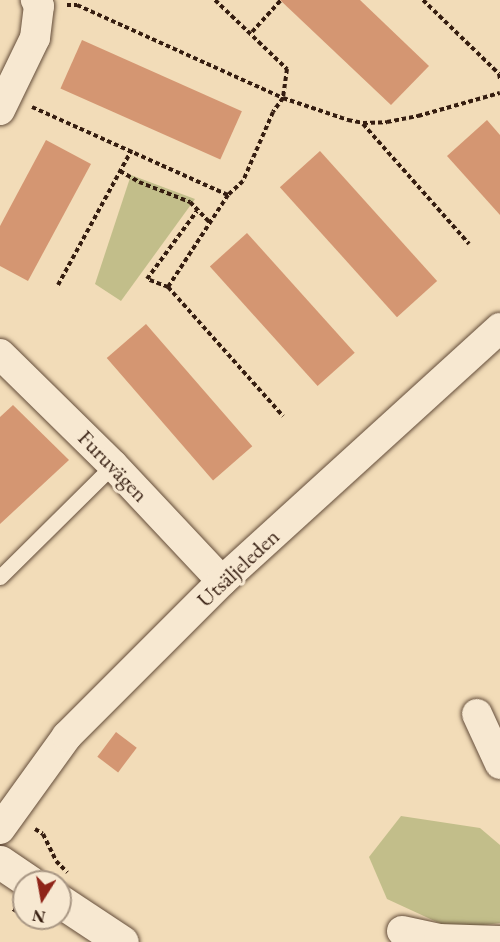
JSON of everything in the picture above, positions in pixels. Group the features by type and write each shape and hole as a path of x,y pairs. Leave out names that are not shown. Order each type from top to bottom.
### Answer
{"street":[{"path":"4,103 35,39 38,3"},
{"name":"Utsäljeleden","path":"0,829 67,736 222,581 500,328"},
{"name":"Furuvägen","path":"0,354 113,465 222,581"},
{"path":"477,714 500,764"},
{"path":"72,909 122,942"},
{"path":"402,931 439,939 500,941"}],"lane":[{"path":"0,577 113,465"}],"path":[{"path":"168,286 228,195 243,181 273,111 283,98 287,69 252,32 215,0"},
{"path":"252,32 281,0"},
{"path":"423,0 499,74 500,79"},
{"path":"38,3 77,5 283,98 363,123 418,116 500,93"},
{"path":"4,103 131,151 228,195"},
{"path":"363,123 469,244"},
{"path":"58,285 131,151"},
{"path":"120,171 139,182 190,202 210,223"},
{"path":"197,211 147,279 168,286 284,416"}],"shaded area":[{"path":"131,175 195,199 121,301 95,284"},
{"path":"401,816 480,828 500,845 500,923 452,929 387,899 369,857"}],"building":[{"path":"280,0 360,0 429,66 391,105"},
{"path":"82,40 242,111 220,160 60,88"},
{"path":"487,120 500,135 500,215 447,156"},
{"path":"46,140 91,164 28,281 0,266 0,226"},
{"path":"320,151 437,281 397,317 280,187"},
{"path":"247,233 355,353 318,386 210,266"},
{"path":"146,324 252,446 213,480 107,358"},
{"path":"13,405 69,460 0,524 0,417"},
{"path":"116,732 137,748 118,772 97,757"}]}
